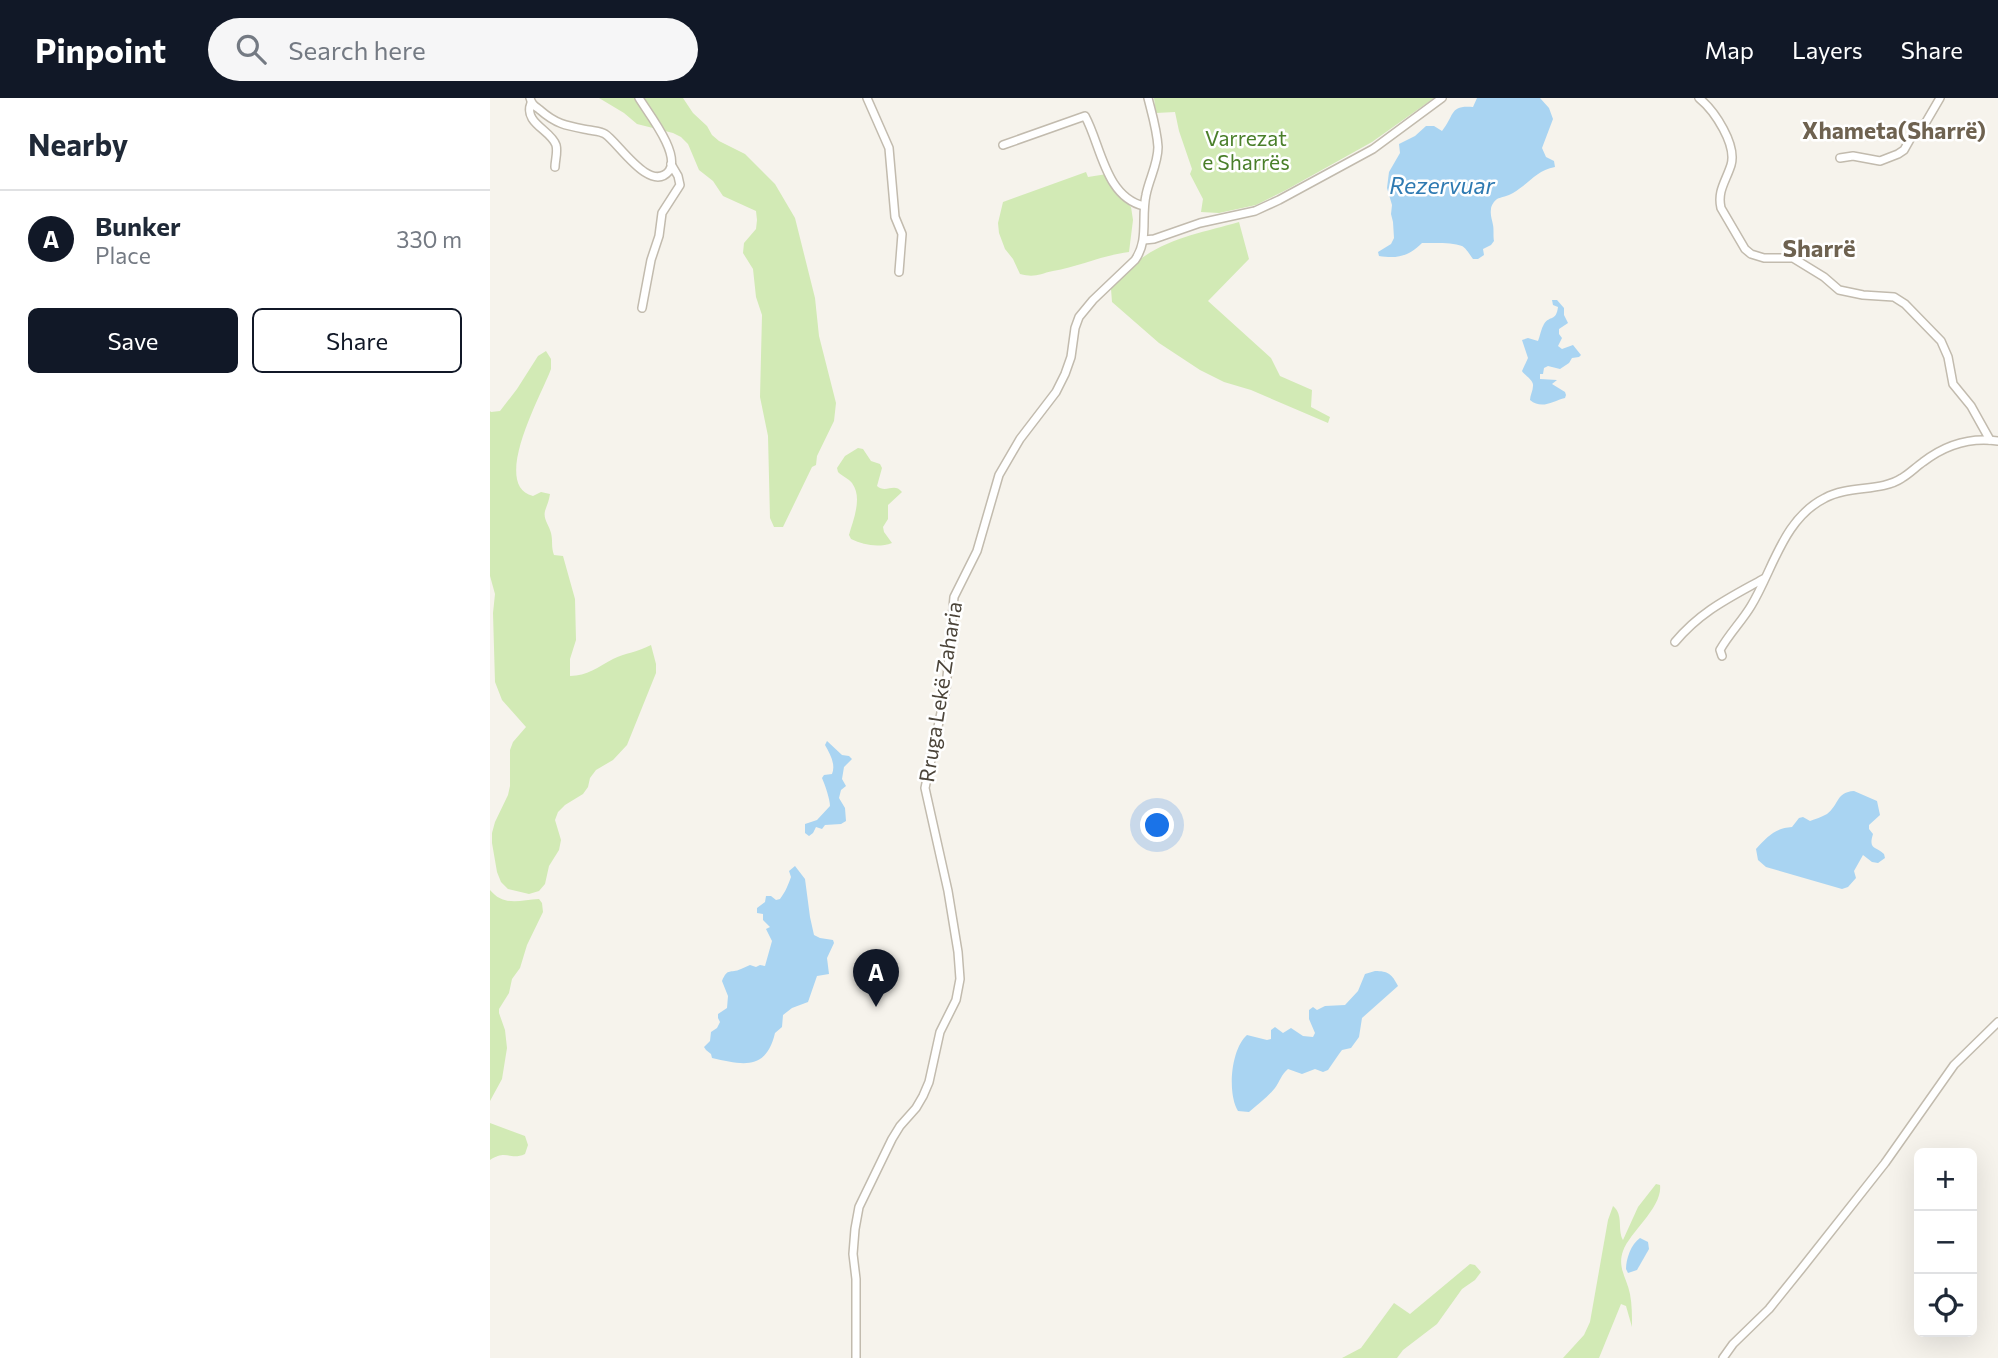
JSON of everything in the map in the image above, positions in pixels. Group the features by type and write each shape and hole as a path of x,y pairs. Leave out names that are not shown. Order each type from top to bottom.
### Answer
{"street":[{"path":"639,98 667,143 671,164 680,185 662,213 642,307"},
{"path":"867,98 889,148 895,217 902,234 899,272"},
{"path":"1148,98 1158,149 1144,206 1144,240 1200,223 1255,211 1279,200 1373,149 1442,98"},
{"path":"1699,98 1718,120 1732,149 1731,165 1721,188 1720,202 1745,249 1758,257 1793,258 1824,277 1839,290 1894,297 1905,304 1941,341 1948,357 1953,384 1994,440"},
{"path":"1840,158 1853,156 1880,161 1904,150 1913,134 1926,122 1940,98"},
{"path":"531,101 548,117 564,126 605,133 645,173 663,175 671,164"},
{"path":"531,101 529,111 533,119 555,142 555,167"},
{"path":"1003,145 1085,116 1101,159 1116,187 1130,201 1144,206"},
{"name":"Rruga Lekë Zaharia","path":"856,1358 856,1279 853,1254 859,1207 892,1139 923,1096 929,1082 940,1032 956,1000 960,979 948,891 925,788 946,690 954,597 977,551 999,475 1020,439 1056,392 1065,374 1071,357 1074,328 1079,317 1135,260 1144,240"},
{"path":"1722,656 1720,650 1730,632 1750,608 1785,538 1809,507 1847,490 1901,480 1946,448 1972,440 1994,440"},
{"path":"1675,642 1706,612 1764,579"},
{"path":"1723,1358 1733,1344 1769,1309 1827,1237 1893,1152 1954,1065 1998,1022"}],"green space":[{"path":"599,98 683,98 712,135 745,154 775,184 795,218 815,298 819,336 836,403 834,421 817,456 816,465 812,467 783,527 774,527 770,518 768,436 760,397 762,315 756,297 753,269 743,253 744,243 756,229 756,211 723,196 713,181 699,170 688,144 681,137 637,124"},
{"name":"Varrezat e Sharrës","path":"1154,98 1434,98 1372,142 1286,190 1256,205 1219,213 1201,212 1203,199 1190,174 1192,169 1175,112 1156,113"},
{"path":"1086,172 1088,177 1107,174 1117,192 1131,207 1133,220 1129,252 1037,275 1020,274 999,233 998,223 1003,202"},
{"path":"1239,222 1249,259 1208,301 1271,358 1280,376 1312,390 1311,407 1330,417 1328,423 1200,370 1159,343 1112,302 1111,289 1134,264 1149,253 1187,237"},
{"path":"546,351 551,359 551,369 522,438 516,475 521,488 533,496 541,492 550,494 545,519 551,533 554,555 563,556 575,599 576,640 570,659 570,676 587,673 618,657 651,645 656,673 627,745 613,760 596,770 583,794 558,812 555,820 561,840 559,850 549,866 545,884 539,891 529,894 508,889 501,882 492,843 495,822 510,786 510,750 513,742 526,727 502,700 495,682 495,594 490,576 490,411 500,411 538,356"},
{"path":"858,448 863,449 871,461 880,464 882,468 877,486 884,489 896,488 902,492 888,505 888,519 883,527 892,543 876,546 851,539 849,535 857,495 852,483 838,472 837,468 845,456"},
{"path":"490,890 507,901 539,899 543,912 527,945 520,968 512,979 509,993 499,1009 507,1048 502,1079 490,1101"},
{"path":"490,1123 525,1136 528,1145 525,1154 501,1155 490,1160"},
{"path":"1656,1184 1660,1185 1660,1193 1656,1202 1621,1257 1631,1298 1632,1327 1626,1306 1621,1304 1599,1358 1563,1358 1584,1335 1590,1322 1608,1220 1613,1206 1618,1214 1623,1240 1638,1207"},
{"path":"1470,1264 1475,1265 1481,1272 1475,1280 1462,1289 1437,1324 1403,1350 1397,1358 1342,1358 1361,1348 1394,1303 1410,1314"}],"water":[{"name":"Rezervuar","path":"1477,98 1540,98 1549,108 1553,119 1542,148 1546,157 1554,161 1555,167 1542,171 1513,193 1495,201 1491,211 1494,241 1483,249 1484,255 1478,259 1473,259 1462,246 1443,243 1422,243 1408,254 1398,257 1379,256 1378,252 1391,244 1394,238 1392,205 1387,188 1389,172 1400,153 1399,144 1415,136 1426,126 1434,126 1442,131 1456,109 1473,107"},
{"path":"1552,300 1557,300 1564,308 1568,323 1559,329 1562,338 1558,346 1562,349 1573,345 1581,355 1572,358 1560,369 1548,366 1544,368 1540,379 1557,380 1552,384 1566,395 1565,398 1543,405 1530,400 1533,384 1522,371 1528,358 1522,340 1528,338 1538,341 1544,324 1557,312 1558,307 1553,305"},
{"path":"827,741 842,755 852,759 844,767 842,779 846,786 841,790 839,798 845,808 846,821 825,825 822,829 816,827 809,836 805,833 805,824 817,820 830,806 822,778 832,774 833,770 832,759 825,745"},
{"path":"1854,791 1877,801 1880,815 1869,825 1869,829 1873,834 1872,845 1884,854 1885,858 1878,863 1863,855 1854,871 1856,878 1848,887 1842,889 1766,867 1758,860 1756,849 1772,834 1792,827 1799,818 1810,821 1825,815 1841,796"},
{"path":"795,866 805,879 814,935 833,940 834,943 827,958 829,974 817,976 808,1002 783,1015 782,1027 775,1033 766,1054 752,1062 743,1063 712,1058 704,1047 710,1041 711,1032 720,1022 718,1014 727,1008 728,996 722,981 726,974 750,965 765,966 772,941 766,929 770,927 763,920 763,914 757,913 757,908 765,902 766,896 780,899 791,877 789,871"},
{"path":"1375,971 1389,974 1398,986 1362,1018 1359,1037 1351,1048 1342,1050 1328,1070 1323,1072 1315,1069 1302,1074 1288,1069 1275,1088 1259,1104 1249,1112 1238,1111 1233,1094 1232,1071 1237,1050 1247,1035 1271,1039 1271,1030 1275,1027 1283,1033 1291,1028 1303,1036 1313,1037 1315,1033 1309,1019 1309,1010 1313,1007 1317,1010 1325,1006 1345,1005 1358,991 1365,974"},
{"path":"1640,1238 1648,1242 1649,1249 1637,1270 1628,1273 1628,1256"}],"place":[{"name":"Bunker","path":"876,1007"}],"district":[{"name":"Xhameta(Sharrë)","path":"1894,131"},
{"name":"Sharrë","path":"1819,249"}]}
